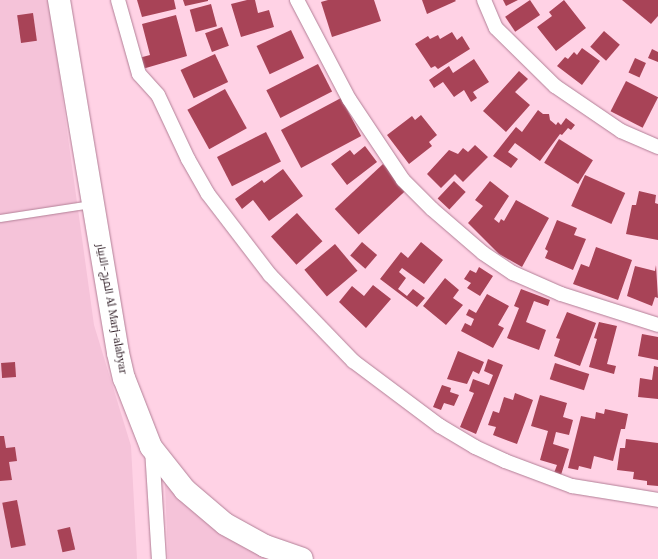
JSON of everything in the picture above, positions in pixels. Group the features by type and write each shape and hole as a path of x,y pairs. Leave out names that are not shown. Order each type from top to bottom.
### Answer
{"main road":[{"name":"المرج-الابيار Al Marj-alabyar","path":"58,0 94,203 118,353 124,378 151,447 185,490 225,524 265,546 302,559"}],"street":[{"path":"118,0 140,74 158,96 185,153 208,194 270,275 353,361 440,426 475,447 505,461 572,486 658,500"},
{"path":"297,0 350,99 403,180 432,209 483,253 514,274 561,294 658,325"},
{"path":"484,0 496,28 555,86 615,127 658,147"},
{"path":"151,447 159,559"}],"lane":[{"path":"0,218 94,203"}],"shaded area":[{"path":"0,0 49,0 94,325 131,446 137,559 0,559"},
{"path":"165,484 211,520 273,559 168,559"}],"building":[{"path":"137,0 174,0 176,9 142,17"},
{"path":"183,0 208,0 208,1 185,6"},
{"path":"247,0 255,0 258,13 269,10 274,27 241,37 231,4"},
{"path":"328,0 374,0 381,21 332,37 321,2"},
{"path":"422,0 455,0 456,1 427,14"},
{"path":"503,0 518,0 506,6"},
{"path":"530,0 540,15 515,32 505,17"},
{"path":"564,0 586,28 556,51 537,27 552,16 549,12"},
{"path":"622,0 658,0 658,16 651,24"},
{"path":"211,4 217,26 196,32 190,10"},
{"path":"33,13 37,41 21,43 17,15"},
{"path":"176,15 187,56 139,70 135,59 150,55 142,24"},
{"path":"222,27 229,46 212,52 205,33"},
{"path":"291,30 304,58 270,74 257,46"},
{"path":"604,31 620,45 606,61 590,47"},
{"path":"452,32 457,40 462,36 470,49 438,69 435,66 431,68 415,44 428,36 430,39 438,35 440,39"},
{"path":"582,48 600,61 582,85 557,66 565,57 568,59 574,52 577,55"},
{"path":"652,49 658,52 658,62 648,58"},
{"path":"215,54 228,82 194,98 181,70"},
{"path":"635,58 646,63 639,77 628,73"},
{"path":"474,59 489,82 473,92 477,98 471,102 464,90 454,97 443,82 434,88 429,80 449,66 453,73"},
{"path":"318,64 332,92 280,118 266,90"},
{"path":"519,71 528,79 515,92 530,105 506,132 483,111"},
{"path":"626,81 658,97 643,128 611,111"},
{"path":"225,89 247,128 209,149 187,110"},
{"path":"341,98 361,136 301,168 281,130"},
{"path":"538,110 543,114 549,114 550,120 556,125 558,122 561,125 566,118 575,125 571,130 568,128 562,135 560,134 540,161 515,143 508,152 518,159 511,168 493,156 516,127 522,132"},
{"path":"421,115 437,135 429,142 432,146 409,164 387,135 412,116 415,120"},
{"path":"266,132 281,161 232,186 217,157"},
{"path":"559,139 593,160 578,184 544,163"},
{"path":"475,145 488,157 463,182 455,174 441,188 427,174 449,150 458,154 463,148 468,152"},
{"path":"365,146 377,162 347,185 331,164 350,150 354,155"},
{"path":"383,164 407,190 359,235 335,209"},
{"path":"283,169 303,196 269,221 253,200 242,209 235,199 262,180 264,183"},
{"path":"585,175 625,193 611,224 571,206"},
{"path":"454,181 466,192 449,209 438,199"},
{"path":"490,181 509,196 494,219 499,223 501,219 504,221 516,200 549,218 522,267 499,254 468,223 483,206 475,200"},
{"path":"639,191 656,195 655,203 658,204 658,240 626,234 632,205 636,205"},
{"path":"297,213 322,241 296,265 271,236"},
{"path":"557,220 577,228 574,235 586,239 573,270 545,258 548,251 545,249"},
{"path":"362,242 377,255 365,269 350,256"},
{"path":"421,242 443,260 424,284 402,268 399,272 406,278 398,289 407,296 413,289 425,298 417,307 380,279 401,252 408,258"},
{"path":"335,244 357,271 327,297 304,270"},
{"path":"596,247 632,260 618,300 573,284 581,264 589,267"},
{"path":"656,265 658,298 655,297 652,306 627,296 635,266 655,271"},
{"path":"479,267 493,276 480,296 467,288 471,283 464,279 470,270 476,273"},
{"path":"445,278 459,290 453,298 463,305 446,325 423,306"},
{"path":"373,285 391,299 366,328 339,302 352,286 364,296"},
{"path":"521,289 550,300 548,306 534,301 526,322 546,330 539,350 507,338 519,308 514,306"},
{"path":"487,294 509,306 498,325 504,328 493,348 461,331 465,323 471,326 474,319 466,315 469,309 476,313"},
{"path":"567,312 596,323 580,366 554,356 560,339 556,338"},
{"path":"599,322 617,326 607,364 616,366 614,374 589,367 597,339 594,338"},
{"path":"642,334 658,337 658,360 638,356"},
{"path":"458,351 484,362 479,374 473,371 467,384 447,379"},
{"path":"488,359 503,365 476,434 460,427 474,393 469,391 473,379 489,385 493,375 484,371"},
{"path":"15,362 16,377 2,378 1,363"},
{"path":"555,363 589,374 584,390 550,379"},
{"path":"654,366 658,367 658,399 638,397 640,378 652,380"},
{"path":"442,385 451,388 450,392 459,395 454,406 444,403 441,410 433,407"},
{"path":"515,393 533,400 517,444 493,435 496,427 488,425 493,411 499,413 504,397 513,400"},
{"path":"540,395 567,403 563,417 573,420 569,435 556,432 553,444 569,449 561,475 554,473 557,465 540,460 548,431 531,426"},
{"path":"605,409 628,414 625,429 621,429 613,461 594,456 591,469 579,466 578,470 568,468 581,416 595,419 596,412 604,414"},
{"path":"0,436 4,436 6,448 15,447 17,461 9,462 12,480 0,481"},
{"path":"626,439 658,443 658,486 647,485 647,481 633,479 634,472 617,470 620,448 625,448"},
{"path":"17,500 26,545 11,548 2,503"},
{"path":"70,527 75,549 63,552 57,530"}]}
